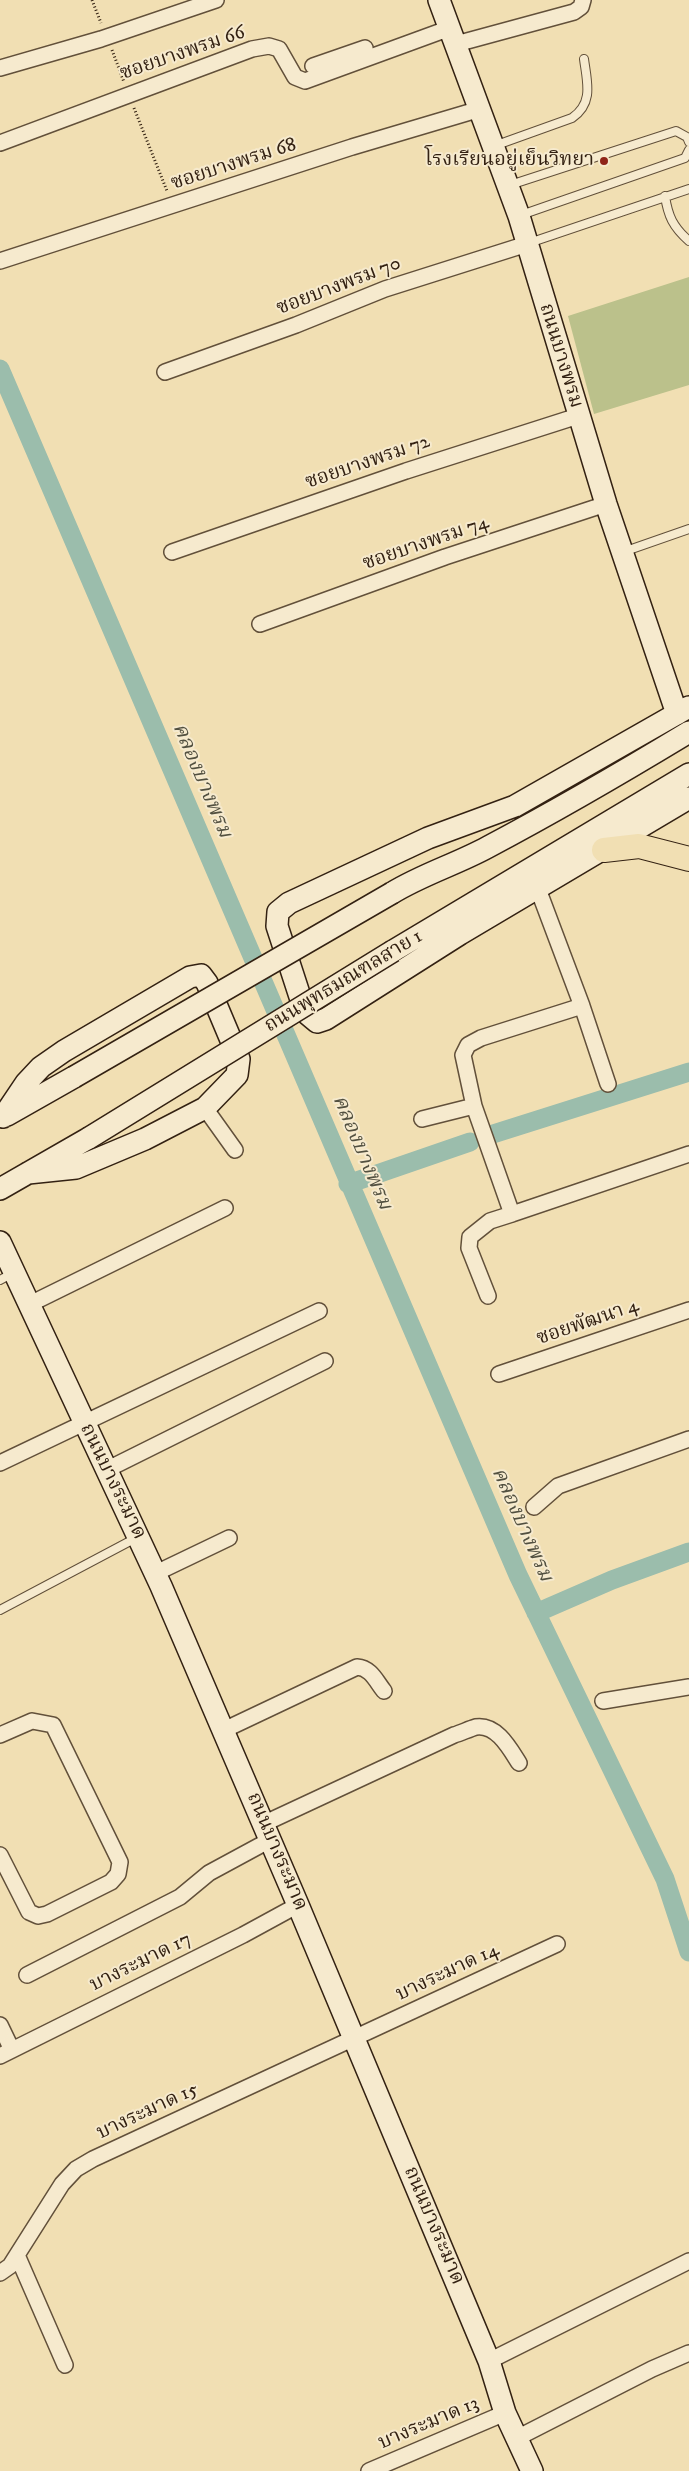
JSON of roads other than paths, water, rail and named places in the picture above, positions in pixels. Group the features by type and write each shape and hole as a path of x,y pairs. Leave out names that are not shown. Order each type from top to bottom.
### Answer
{"main road":[{"name":"ถนนบางพรม","path":"448,22 519,216 578,416 622,553 683,711"},
{"path":"2,1118 392,893 415,879 515,806 683,711"},
{"path":"415,879 486,848 599,786 689,732"},
{"name":"ถนนพุทธมณฑลสาย 1","path":"0,1189 89,1138 689,774"},
{"path":"515,806 428,838 289,903 278,912 278,926 305,1012 317,1022 326,1019 460,934 689,798"},
{"path":"604,850 639,846 689,859"},
{"path":"487,896 565,873"},
{"path":"2,1118 26,1083 41,1067 64,1051 190,977 202,975 239,1059 237,1075 206,1108 94,1162 76,1168 28,1173"},
{"name":"ถนนบางระมาด","path":"0,1242 7,1276 30,1304 83,1423 156,1573 224,1730 490,2361 505,2413 532,2471"}],"street":[{"path":"0,68 101,39 216,0"},
{"path":"314,66 448,22 574,12 581,7 582,0"},
{"name":"ซอยบางพรม 66","path":"0,143 139,89 252,49 268,46 279,49 295,77 305,81 448,22"},
{"name":"ซอยบางพรม 68","path":"0,261 480,109"},
{"name":"ซอยบางพรม 70","path":"165,372 296,325 385,290 527,244"},
{"name":"ซอยบางพรม 72","path":"172,552 406,471 578,416"},
{"name":"ซอยบางพรม 74","path":"260,624 445,557 606,504"},
{"path":"538,889 582,1006 608,1084"},
{"path":"512,1214 474,1106 463,1056 468,1045 481,1038 582,1006"},
{"path":"422,1119 474,1106"},
{"path":"206,1108 235,1150"},
{"path":"488,1296 469,1248 470,1237 490,1221 689,1154"},
{"path":"30,1304 225,1208"},
{"name":"ซอยพัฒนา 4","path":"499,1374 689,1310"},
{"path":"0,1464 319,1311"},
{"path":"106,1470 325,1361"},
{"path":"534,1507 558,1486 689,1439"},
{"path":"156,1573 229,1538"},
{"path":"224,1730 357,1667 364,1668 370,1672 384,1691"},
{"path":"603,1700 689,1687"},
{"path":"0,1735 32,1722 52,1726 120,1862 118,1874 111,1882 47,1914 38,1916 29,1912 0,1856"},
{"path":"27,1975 180,1897 209,1873 267,1832 454,1735 478,1727 495,1732 508,1745 519,1763"},
{"name":"บางระมาด 17","path":"6,2053 243,1935 298,1904"},
{"name":"บางระมาด 14","path":"355,2038 557,1944"},
{"path":"0,2025 6,2053"},
{"name":"บางระมาด 15","path":"0,2273 10,2266 62,2184 76,2169 93,2159 355,2038"},
{"path":"17,2255 65,2365"},
{"path":"490,2361 689,2261"},
{"path":"517,2438 652,2369 689,2353"},
{"name":"บางระมาด 13","path":"369,2471 505,2413"}],"lane":[{"path":"494,146 572,118 581,112 589,93 584,59"},
{"path":"508,186 676,131 687,137 689,142"},
{"path":"519,216 685,158 689,150"},
{"path":"527,244 689,188"},
{"path":"665,196 668,216 681,234 689,240"},
{"path":"622,553 689,529"},
{"path":"0,1610 138,1537"}],"waterway":[{"name":"คลองบางพรม","path":"0,369 518,1575 665,1879 689,1952"},
{"path":"493,1134 689,1072"},
{"path":"348,1184 470,1142"},
{"path":"536,1613 612,1580 689,1552"}],"place":[{"name":"โรงเรียนอยู่เย็นวิทยา","path":"604,161"}]}
